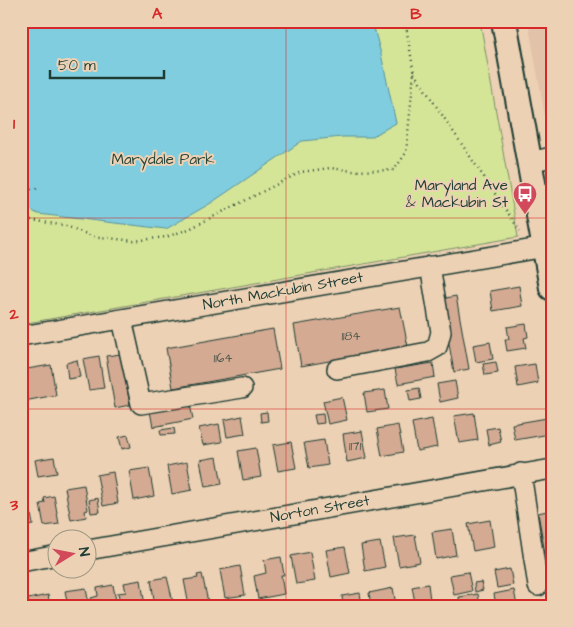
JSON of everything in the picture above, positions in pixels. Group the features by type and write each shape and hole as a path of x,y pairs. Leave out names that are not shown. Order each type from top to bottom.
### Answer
{"main road":[{"path":"504,21 540,159 552,288"}],"street":[{"name":"North Mackubin Street","path":"21,336 548,246"},
{"path":"337,368 428,352 437,347 441,332 430,266"},
{"path":"122,319 141,404 242,388"},
{"name":"Norton Street","path":"98,548 552,469"},
{"path":"521,473 538,586"},
{"path":"21,562 48,558"}],"path":[{"path":"21,221 29,220 66,226 92,236 134,242 166,237 189,229 301,172 330,168 353,172 394,170 406,153 414,73 405,21"},
{"path":"414,73 520,231"},
{"path":"21,190 41,188"},
{"path":"27,189 29,220"}],"shaded area":[{"path":"528,21 552,21 552,155"}],"green space":[{"name":"Marydale Park","path":"21,21 480,21 518,237 21,324"}],"water":[{"path":"21,21 372,21 396,123 371,137 342,137 302,141 211,203 166,229 38,214 21,205"}],"building":[{"path":"519,286 522,306 493,311 490,291"},
{"path":"456,296 469,369 454,372 441,299"},
{"path":"400,307 408,347 301,366 294,325"},
{"path":"526,324 528,337 524,338 526,348 507,351 505,339 509,339 507,327"},
{"path":"273,329 280,369 173,388 166,348"},
{"path":"490,342 493,359 476,362 473,345"},
{"path":"121,354 130,405 115,408 106,356"},
{"path":"99,356 104,388 89,390 83,359"},
{"path":"77,360 80,377 68,379 66,363"},
{"path":"496,362 498,373 485,375 483,364"},
{"path":"433,363 435,377 398,384 395,369"},
{"path":"535,364 538,383 518,387 515,367"},
{"path":"51,365 56,395 24,401 21,387 21,370"},
{"path":"455,381 458,398 440,402 437,384"},
{"path":"419,388 421,399 410,401 408,390"},
{"path":"385,390 388,409 367,412 364,393"},
{"path":"342,397 347,420 328,424 323,401"},
{"path":"190,404 193,419 153,427 150,411"},
{"path":"267,412 268,421 261,422 260,413"},
{"path":"474,413 478,440 459,443 454,416"},
{"path":"323,414 324,423 316,424 314,415"},
{"path":"242,416 245,434 227,437 224,420"},
{"path":"547,418 550,434 515,440 512,424"},
{"path":"432,419 437,447 417,451 412,423"},
{"path":"219,424 222,442 203,445 199,428"},
{"path":"398,425 403,452 382,456 377,429"},
{"path":"498,427 501,442 489,445 486,429"},
{"path":"174,428 175,434 161,435 160,430"},
{"path":"362,431 367,458 347,462 343,434"},
{"path":"128,435 131,447 122,449 119,437"},
{"path":"324,440 328,465 309,468 304,443"},
{"path":"291,442 296,468 278,471 273,445"},
{"path":"256,448 261,477 243,480 238,451"},
{"path":"54,457 57,473 38,476 35,460"},
{"path":"217,457 222,484 205,487 200,460"},
{"path":"187,462 192,490 172,494 167,466"},
{"path":"149,468 154,496 134,500 129,471"},
{"path":"113,472 118,503 103,506 97,475"},
{"path":"84,485 88,510 85,511 86,517 71,520 65,488"},
{"path":"54,496 59,524 44,526 40,504 45,503 44,498"},
{"path":"28,497 33,525 21,527 21,498"},
{"path":"98,498 100,512 91,513 89,500"},
{"path":"552,510 552,564 547,565 538,513"},
{"path":"490,520 494,547 473,551 468,524"},
{"path":"452,529 456,555 436,559 432,532"},
{"path":"415,535 420,562 399,566 394,538"},
{"path":"380,542 385,567 365,571 361,545"},
{"path":"345,547 350,573 331,577 326,550"},
{"path":"310,552 315,581 296,584 291,556"},
{"path":"281,557 284,575 281,575 284,594 258,599 254,576 266,573 264,560"},
{"path":"240,566 245,595 225,598 220,570"},
{"path":"510,569 513,585 497,588 494,572"},
{"path":"468,572 472,591 454,595 450,575"},
{"path":"202,574 208,602 189,606 184,580 198,578 197,575"},
{"path":"167,577 174,606 155,606 151,580"},
{"path":"141,580 145,606 121,606 118,593 126,592 124,583"},
{"path":"481,582 483,590 475,592 474,583"},
{"path":"428,584 430,600 415,602 412,587"},
{"path":"113,585 117,606 92,606 91,598 98,596 97,588"},
{"path":"86,588 89,606 68,606 65,591"},
{"path":"393,588 396,605 371,606 369,593"},
{"path":"514,590 517,606 496,606 494,594"},
{"path":"360,593 362,606 343,606 342,596"},
{"path":"478,594 480,606 460,606 459,597"},
{"path":"48,595 50,606 29,606 28,599"}],"place":[{"name":"Maryland Ave & Mackubin St","path":"525,215"}]}
